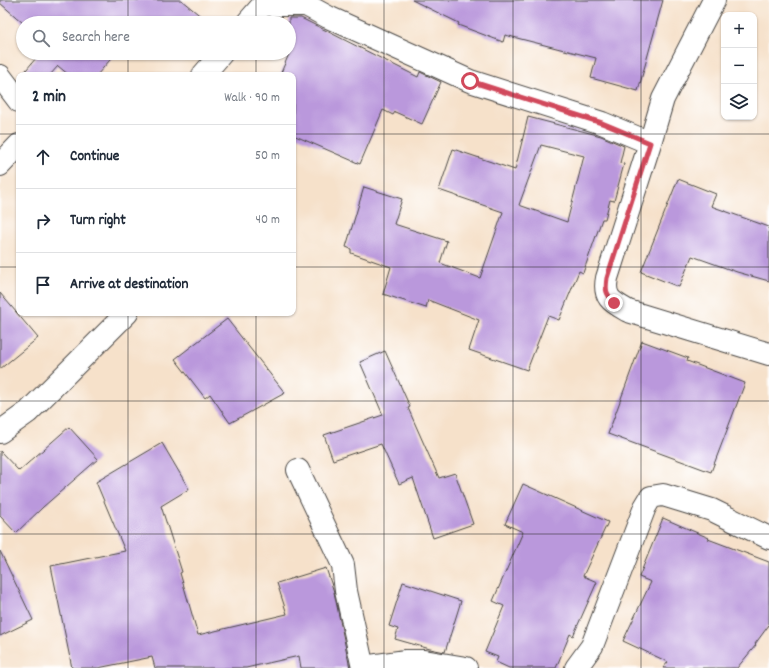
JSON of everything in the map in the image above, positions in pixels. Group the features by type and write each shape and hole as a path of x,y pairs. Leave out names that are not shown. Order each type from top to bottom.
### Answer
{"street":[{"path":"714,0 663,99 605,287 607,295 614,303 628,311 769,354"},
{"path":"253,16 265,2 301,2 328,17 470,81 602,123 650,143"},
{"path":"206,72 216,60"},
{"path":"0,76 16,97"},
{"path":"0,165 16,148"},
{"path":"0,432 28,412 124,316"},
{"path":"298,470 343,566 346,591 363,668 406,661 424,661 466,668"},
{"path":"576,668 592,646 650,497 663,495 712,510 769,538"}],"building":[{"path":"0,0 181,0 201,16 16,17 0,3"},
{"path":"412,0 663,0 638,91 591,78 596,58 505,35 503,42 458,25 459,23"},
{"path":"296,18 301,18 418,77 420,72 441,82 422,124 395,112 393,115 383,110 360,164 296,136 296,72 281,72 286,60 296,60"},
{"path":"34,60 110,60 100,72 65,72 58,66 53,72 24,72"},
{"path":"528,117 601,136 624,146 620,163 624,164 614,201 610,200 605,219 602,219 583,273 579,271 559,320 548,316 527,370 469,350 479,320 428,300 426,308 383,294 391,267 351,253 351,249 346,247 364,187 402,199 394,224 447,241 440,263 480,278 503,212 439,190 453,149 515,170","holes":["541,145 584,156 567,222 519,205"]},
{"path":"678,179 716,194 711,206 769,227 769,281 737,272 692,256 679,287 641,272"},
{"path":"0,293 16,312 16,316 19,316 38,338 0,369"},
{"path":"227,319 285,393 230,423 210,394 205,398 175,359"},
{"path":"642,341 688,358 687,361 745,383 711,472 608,434"},
{"path":"385,351 439,478 455,473 473,524 433,538 413,478 399,484 381,444 333,460 324,435 383,415 360,362"},
{"path":"69,427 98,459 43,507 16,533 0,516 0,451 19,471"},
{"path":"162,443 189,489 161,506 182,572 180,573 198,635 287,614 277,583 326,568 334,592 350,668 301,668 299,656 246,668 155,668 152,657 98,668 72,668 51,566 125,551 96,482"},
{"path":"523,484 608,522 583,576 597,582 573,636 570,634 556,668 509,668 496,662 498,657 485,652 504,606 493,601 523,532 505,524"},
{"path":"663,518 709,538 708,539 769,562 769,625 755,644 756,645 737,668 663,668 668,662 623,641 651,582 639,577"},
{"path":"0,551 33,620 0,636"},
{"path":"403,582 461,601 445,652 395,639 398,629 389,626"}],"route":[{"path":"470,81 602,123 650,143 607,278 605,287 607,295 614,303"}]}
